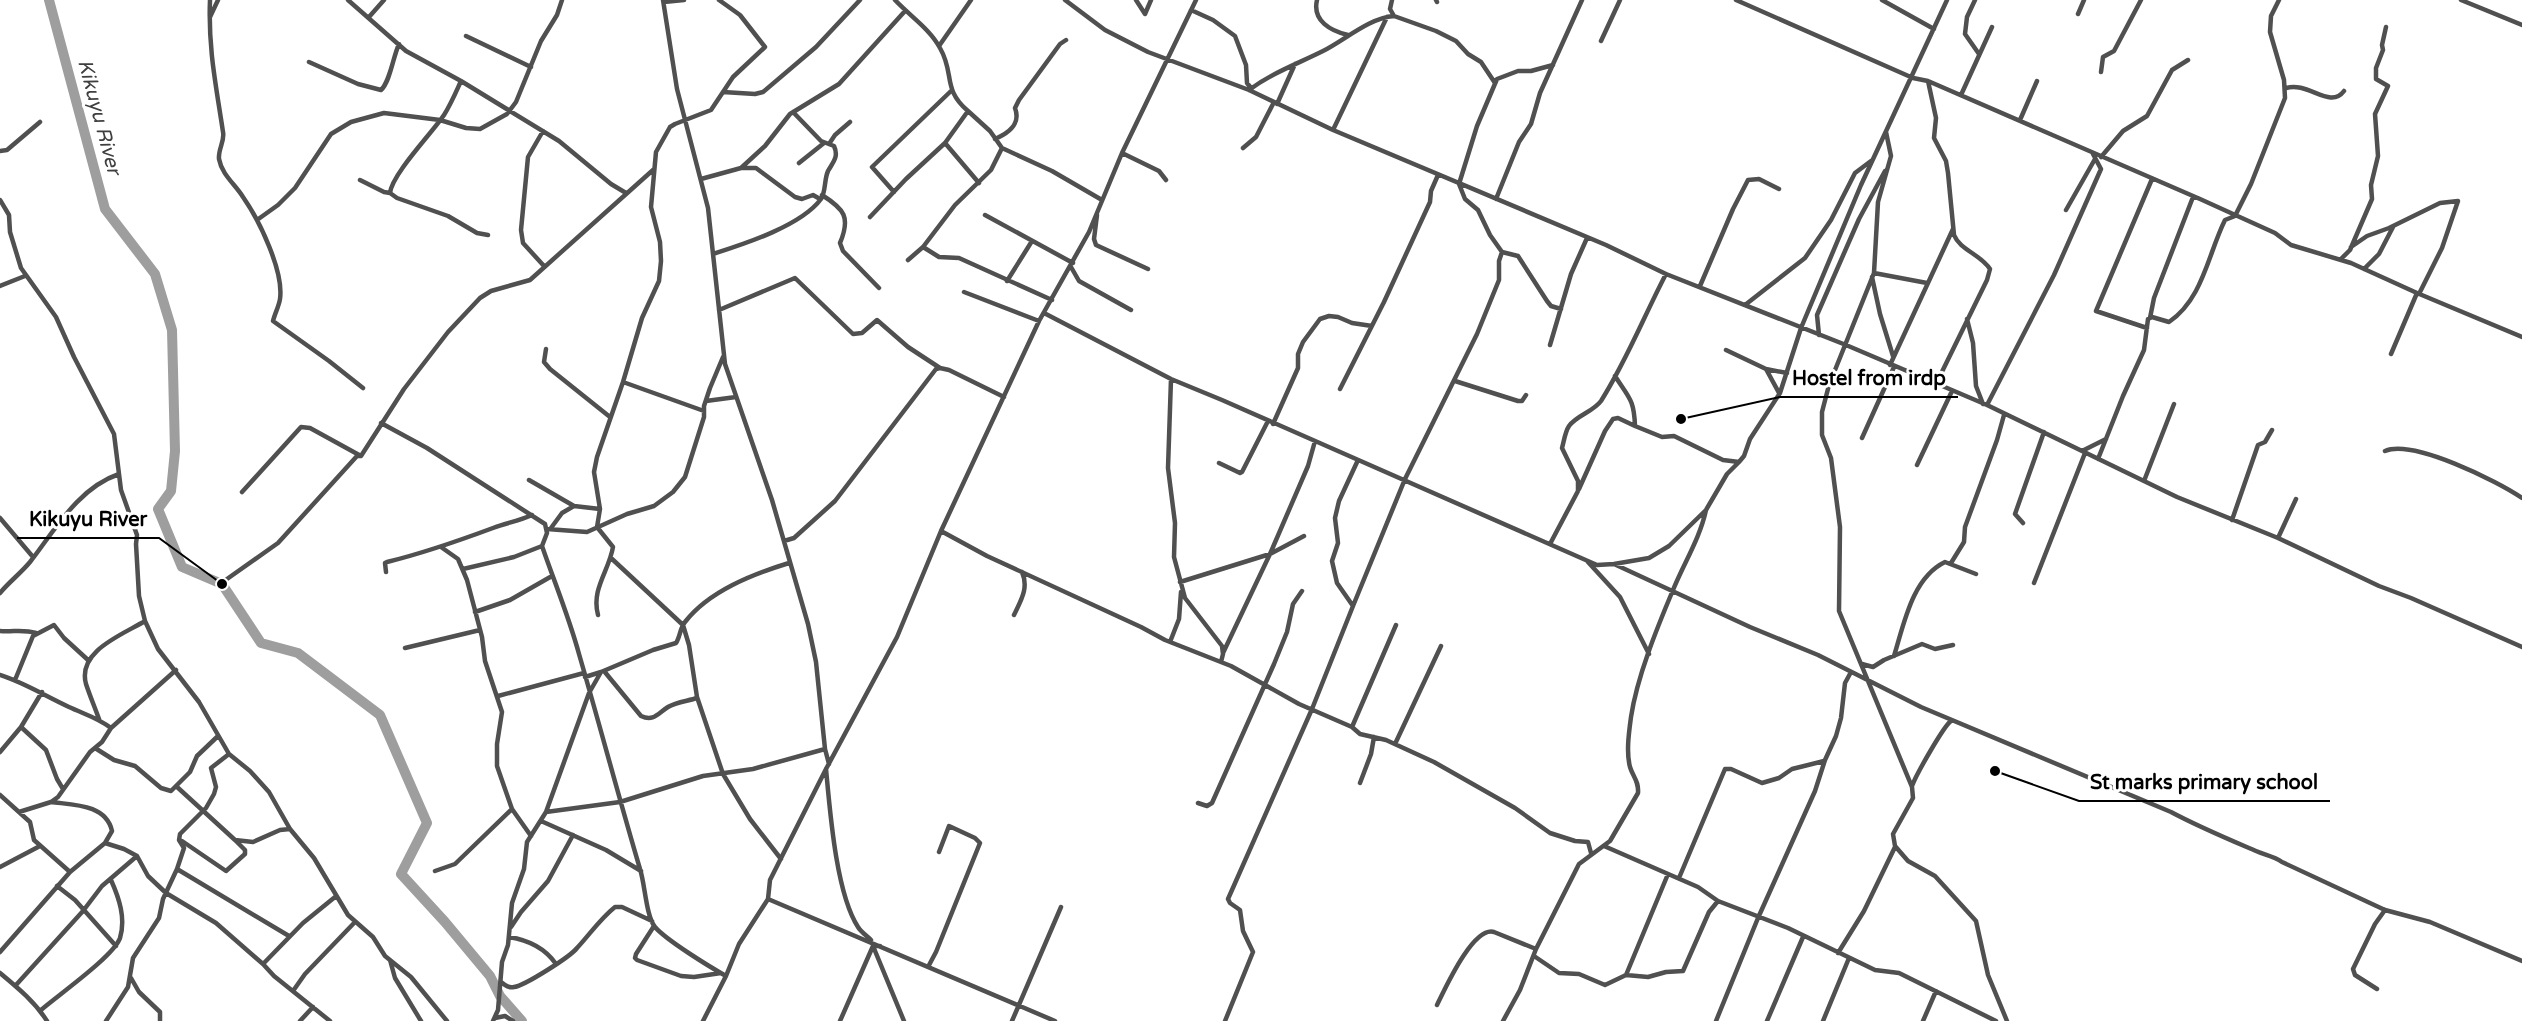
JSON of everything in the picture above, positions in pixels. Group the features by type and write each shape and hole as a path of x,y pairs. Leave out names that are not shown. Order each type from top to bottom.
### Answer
{"street":[{"path":"210,0 211,65 224,134 219,158 228,178 245,199 257,220 270,250 280,284 280,302 273,321 363,388"},
{"path":"209,18 218,0"},
{"path":"348,0 412,55 461,81 543,131 626,193"},
{"path":"369,17 384,0"},
{"path":"684,0 663,1 672,63 708,208 724,355 784,541 816,662 825,749 829,764"},
{"path":"597,527 600,509 594,472 642,318 659,281 662,261 660,242 651,207 656,152 664,136 675,123 711,110 740,69 765,47 740,15 719,0"},
{"path":"723,92 754,94 763,92 816,47 860,0"},
{"path":"895,0 939,46 946,59 951,91 956,101 1002,148 1052,171 1102,200"},
{"path":"939,46 971,0"},
{"path":"1065,0 1105,30 1168,61 1250,89 1333,130 1666,274 1846,345 1985,404 2177,497 2278,538 2379,586 2522,647"},
{"path":"1136,0 1145,14 1151,0"},
{"path":"703,1021 739,944 768,899 770,880 897,637 941,531 1040,321 1072,265 1122,153 1196,0"},
{"path":"1317,0 1317,8 1324,25 1335,32 1348,35"},
{"path":"1392,0 1390,9 1394,16"},
{"path":"1496,200 1519,142 1531,124 1537,101 1582,0"},
{"path":"1601,41 1620,0"},
{"path":"1736,0 1912,78 1928,81 2020,120 2094,156 2193,196 2275,233 2292,245 2342,260 2522,337"},
{"path":"1882,0 1934,29"},
{"path":"1894,6 1897,0"},
{"path":"1503,1021 1579,864 1610,841 1638,793 1639,784 1630,769 1628,752 1631,718 1649,654 1672,591 1698,537 1706,510 1727,474 1739,462 1750,444 1750,439 1780,393 1801,328 1873,159 1947,0"},
{"path":"1975,0 1967,17 1965,34 1979,54"},
{"path":"2078,14 2084,0"},
{"path":"2101,72 2103,57 2114,51 2141,0"},
{"path":"2150,318 2169,322 2183,310 2205,272 2225,220 2235,216 2251,184 2281,110 2286,88 2279,56 2270,32 2271,16 2279,0"},
{"path":"2461,0 2522,25"},
{"path":"257,220 278,205 295,188 331,134 338,128 377,113 440,120 466,128 480,129 510,110 541,42 557,15 561,1"},
{"path":"1191,10 1213,20 1235,36 1246,65 1247,83 1250,89"},
{"path":"741,168 765,146 793,112 839,84 905,11"},
{"path":"1250,89 1266,77 1325,50 1348,35 1394,16 1456,41 1468,54 1481,62 1495,83"},
{"path":"1333,130 1388,17"},
{"path":"1960,95 1992,27"},
{"path":"2342,260 2351,247 2372,199 2371,184 2377,168 2375,114 2388,86 2376,79 2386,27"},
{"path":"466,36 531,67"},
{"path":"995,139 1008,133 1015,123 1017,111 1015,108 1019,100 1060,44 1066,40"},
{"path":"309,62 358,84 381,90 387,82 392,60 399,44"},
{"path":"2101,157 2123,131 2147,116 2172,70 2187,60"},
{"path":"1243,148 1257,137 1294,64"},
{"path":"1553,65 1499,77 1473,139 1459,184 1465,199 1478,210 1490,235 1502,252 1518,256 1551,306 1561,309"},
{"path":"390,193 396,179 440,120 461,81"},
{"path":"1928,81 1936,118 1934,138 1946,161 1957,241 1979,255 1990,269 1987,280 1936,384"},
{"path":"2020,120 2037,81"},
{"path":"2286,88 2300,86 2332,99 2340,97 2344,91"},
{"path":"894,192 872,167 951,91"},
{"path":"870,217 945,143 968,111"},
{"path":"712,254 755,240 785,225 821,197 825,179 837,156 834,146 827,143 793,112"},
{"path":"0,151 7,150 40,122"},
{"path":"799,163 827,143 850,122"},
{"path":"543,131 528,157 521,230 523,243 544,266"},
{"path":"1886,132 1891,156 1878,202 1873,275 1880,314 1893,356"},
{"path":"945,143 979,183"},
{"path":"908,260 923,247 952,209 991,170 1002,148"},
{"path":"1122,153 1159,171 1166,180"},
{"path":"2066,210 2094,156"},
{"path":"1985,404 2054,275 2091,195 2101,169 2094,156"},
{"path":"1745,305 1805,258 1831,220 1855,174 1873,159"},
{"path":"1819,335 1817,315 1820,307 1859,219 1889,164"},
{"path":"701,179 741,168 759,169 795,197 802,199 813,195 821,197 842,209 846,226 840,243 843,251 879,288"},
{"path":"227,579 278,543 357,456 361,456 381,423 448,332 480,298 491,291 526,283 653,170"},
{"path":"1340,389 1430,202 1431,191 1438,175"},
{"path":"2147,328 2096,311 2152,179"},
{"path":"360,180 397,198 453,218 477,233 488,235"},
{"path":"1700,286 1748,180 1759,180 1779,189"},
{"path":"2098,459 2144,350 2154,298 2193,196"},
{"path":"0,200 9,215 14,246 26,276 56,317 114,434 121,490 137,535 137,588 145,621 158,649 199,702 229,754 250,771 269,792 290,829 314,858 333,888 335,897 355,922 373,937 390,960 411,977 447,1021"},
{"path":"2351,247 2367,236 2440,203 2458,201 2442,248 2391,354"},
{"path":"1097,209 1094,239 1096,245 1148,269"},
{"path":"985,215 1072,265 1078,280 1131,310"},
{"path":"2364,269 2379,254 2393,226"},
{"path":"1862,438 1892,366 1893,356 1954,228"},
{"path":"1550,345 1571,274 1587,238"},
{"path":"1007,281 1032,241"},
{"path":"923,247 939,257 959,258 1052,300"},
{"path":"1225,1021 1253,952 1243,931 1240,910 1228,899 1312,709 1405,480 1477,334 1499,280 1499,261 1502,252"},
{"path":"1578,491 1578,481 1562,448 1566,432 1573,422 1600,402 1636,340 1645,314 1666,274"},
{"path":"1873,275 1927,284"},
{"path":"1873,275 1829,385 1822,412 1822,435 1831,458 1840,526 1839,612 1912,788 1913,798 1893,834 1895,846 1908,861 1935,876 1976,921 1988,975 2007,1021"},
{"path":"0,286 26,276"},
{"path":"719,310 795,278 853,334 862,333 877,320 914,351 940,368 1004,397"},
{"path":"964,292 1040,321"},
{"path":"1044,313 1171,380 1222,400 1270,423 1601,566 1649,558 1669,546 1706,510"},
{"path":"1219,463 1242,472 1298,368 1298,354 1303,342 1320,319 1329,316 1338,317 1352,323 1372,326"},
{"path":"1966,319 1973,343 1976,386 1985,404"},
{"path":"546,349 544,362 550,369 610,417"},
{"path":"1726,350 1766,369 1787,373"},
{"path":"381,423 427,448 549,528 582,533 627,514 654,506 673,492 685,477 706,401 724,355"},
{"path":"784,541 794,538 835,501 927,380 940,368"},
{"path":"1766,369 1780,393"},
{"path":"1615,376 1635,409 1635,426"},
{"path":"1170,642 1179,619 1181,589 1174,557 1175,523 1168,468 1171,380"},
{"path":"1455,381 1518,401 1522,401 1526,396"},
{"path":"623,382 704,411"},
{"path":"1917,465 1953,391"},
{"path":"706,401 736,397"},
{"path":"2144,481 2174,404"},
{"path":"1951,563 1964,542 1965,527 2004,415"},
{"path":"1550,544 1578,491 1608,424 1613,419 1618,418 1662,437 1674,436 1723,460 1739,462"},
{"path":"242,492 302,427 310,428 361,456"},
{"path":"2232,520 2258,445 2265,442 2272,430"},
{"path":"2023,523 2015,514 2044,432"},
{"path":"2034,583 2084,452 2108,438"},
{"path":"1221,662 1308,466 1315,441"},
{"path":"2385,451 2400,447 2434,456 2464,468 2522,498"},
{"path":"1353,606 1337,583 1332,561 1338,543 1335,518 1339,501 1358,460"},
{"path":"0,593 83,496 107,477 119,474"},
{"path":"529,480 574,506 600,509"},
{"path":"2278,538 2296,499"},
{"path":"574,506 562,513 549,528 542,546 599,720 641,871 653,924 635,958 681,976 721,973"},
{"path":"386,572 385,563 387,562 441,548 452,541 517,522 532,515"},
{"path":"0,518 33,557"},
{"path":"597,527 614,547 598,590 596,602 598,615"},
{"path":"941,531 1170,642 1221,662 1352,727 1360,734 1374,736 1395,744 1460,776 1550,832 1575,842 1588,842 1591,853"},
{"path":"1180,582 1270,554 1304,536"},
{"path":"463,569 514,557 542,546"},
{"path":"441,548 458,559 463,569 480,630 485,661 498,696 503,718 497,744 498,766 512,809 531,836"},
{"path":"611,558 683,625 689,645 698,698 723,774 750,819 781,859"},
{"path":"1584,558 1620,597 1649,654"},
{"path":"1894,656 1921,583 1938,565 1945,562 1951,563 1976,574"},
{"path":"498,696 602,672 653,650 676,643 683,625 697,608 713,596 764,571 789,563"},
{"path":"1614,564 1818,655 1952,720 2171,812 2261,853 2276,857 2385,910 2430,922 2522,961"},
{"path":"1014,615 1025,590 1026,581 1022,572"},
{"path":"475,612 510,600 552,576"},
{"path":"1181,589 1191,609 1219,641 1223,654"},
{"path":"1198,803 1207,806 1212,803 1287,632 1293,604 1302,591"},
{"path":"99,719 86,683 85,667 88,660 98,650 145,621"},
{"path":"15,680 36,633 54,625 64,638 88,660"},
{"path":"1352,727 1396,625"},
{"path":"0,631 14,632 23,629 36,633"},
{"path":"405,648 480,630"},
{"path":"1862,664 1873,667 1922,644 1935,648 1953,645"},
{"path":"1395,744 1441,646"},
{"path":"51,802 111,728 176,670"},
{"path":"494,1020 502,962 511,927 512,903 524,868 526,847 546,812 589,693 602,672"},
{"path":"602,672 642,716 648,719 655,718 669,706 698,698"},
{"path":"1716,1021 1758,918 1811,801 1836,736 1841,718 1845,683 1851,672"},
{"path":"0,675 99,719 111,728"},
{"path":"0,752 21,727 42,692"},
{"path":"1912,788 1923,762 1935,746 1947,723 1952,720"},
{"path":"21,727 46,750 63,789"},
{"path":"95,748 114,760 141,770 161,788 171,791 190,772 197,756 218,736"},
{"path":"1360,783 1371,754 1374,736"},
{"path":"546,812 620,802 703,776 753,769 825,749"},
{"path":"106,1021 128,987 132,958 159,918 166,893 184,848 179,840 180,834 203,811 216,788 211,768 229,754"},
{"path":"1679,878 1725,770 1731,769 1762,783 1779,778 1792,769 1825,760"},
{"path":"826,770 832,836 848,906 858,928 873,945 904,1021"},
{"path":"176,786 235,840 245,850 245,854 226,871 179,840"},
{"path":"0,795 30,822 32,836 40,846 70,872"},
{"path":"0,952 70,872 111,836 112,827 95,809 51,802 19,812"},
{"path":"435,871 455,864 512,809"},
{"path":"541,821 606,850 641,871"},
{"path":"928,967 980,843 975,838 949,826 939,852"},
{"path":"235,840 253,842 280,830 290,829"},
{"path":"511,927 548,881 573,835"},
{"path":"105,843 137,856 148,876 166,893 216,923 330,1021"},
{"path":"0,867 40,846"},
{"path":"1604,846 1679,878 1713,895 1718,901 1788,928 1875,970 1896,972 1996,1021"},
{"path":"1838,953 1864,911 1895,846"},
{"path":"16,985 83,911 102,886 137,856"},
{"path":"177,869 289,936"},
{"path":"1626,975 1668,874"},
{"path":"41,1010 116,946 119,939 122,910 111,880"},
{"path":"57,886 75,900 116,946"},
{"path":"263,964 289,936 335,897"},
{"path":"768,899 1055,1021"},
{"path":"1534,956 1559,974 1579,974 1605,986 1626,975 1648,977 1666,972 1683,971 1709,912 1718,901"},
{"path":"501,982 509,987 518,987 556,964 577,948 584,937 615,907 622,907 653,924 726,976"},
{"path":"1012,1021 1061,907"},
{"path":"2377,989 2355,975 2353,969 2375,924 2385,910"},
{"path":"293,991 305,974 355,922"},
{"path":"1437,1005 1453,971 1475,939 1483,932 1488,930 1536,949"},
{"path":"509,937 524,939 544,950 556,964"},
{"path":"1767,1021 1803,937"},
{"path":"840,1021 873,945"},
{"path":"1822,1021 1850,958"},
{"path":"390,960 395,978 421,1021"},
{"path":"0,975 16,985 41,1010 47,1021"},
{"path":"131,978 139,992 160,1012 160,1021"},
{"path":"1923,1021 1936,991"},
{"path":"300,1021 313,1007"},
{"path":"494,1020 505,1016 513,1021"}],"waterway":[{"name":"Kikuyu River","path":"49,0 105,209 155,274 172,330 175,451 171,491 158,509 182,567 222,584 261,643 298,653 380,715 427,823 401,874 490,976 500,996 522,1021"}],"place":[{"name":"Hostel from irdp","path":"1681,419"},
{"name":"Kikuyu River","path":"222,584"},
{"name":"St marks primary school","path":"1995,771"}]}
